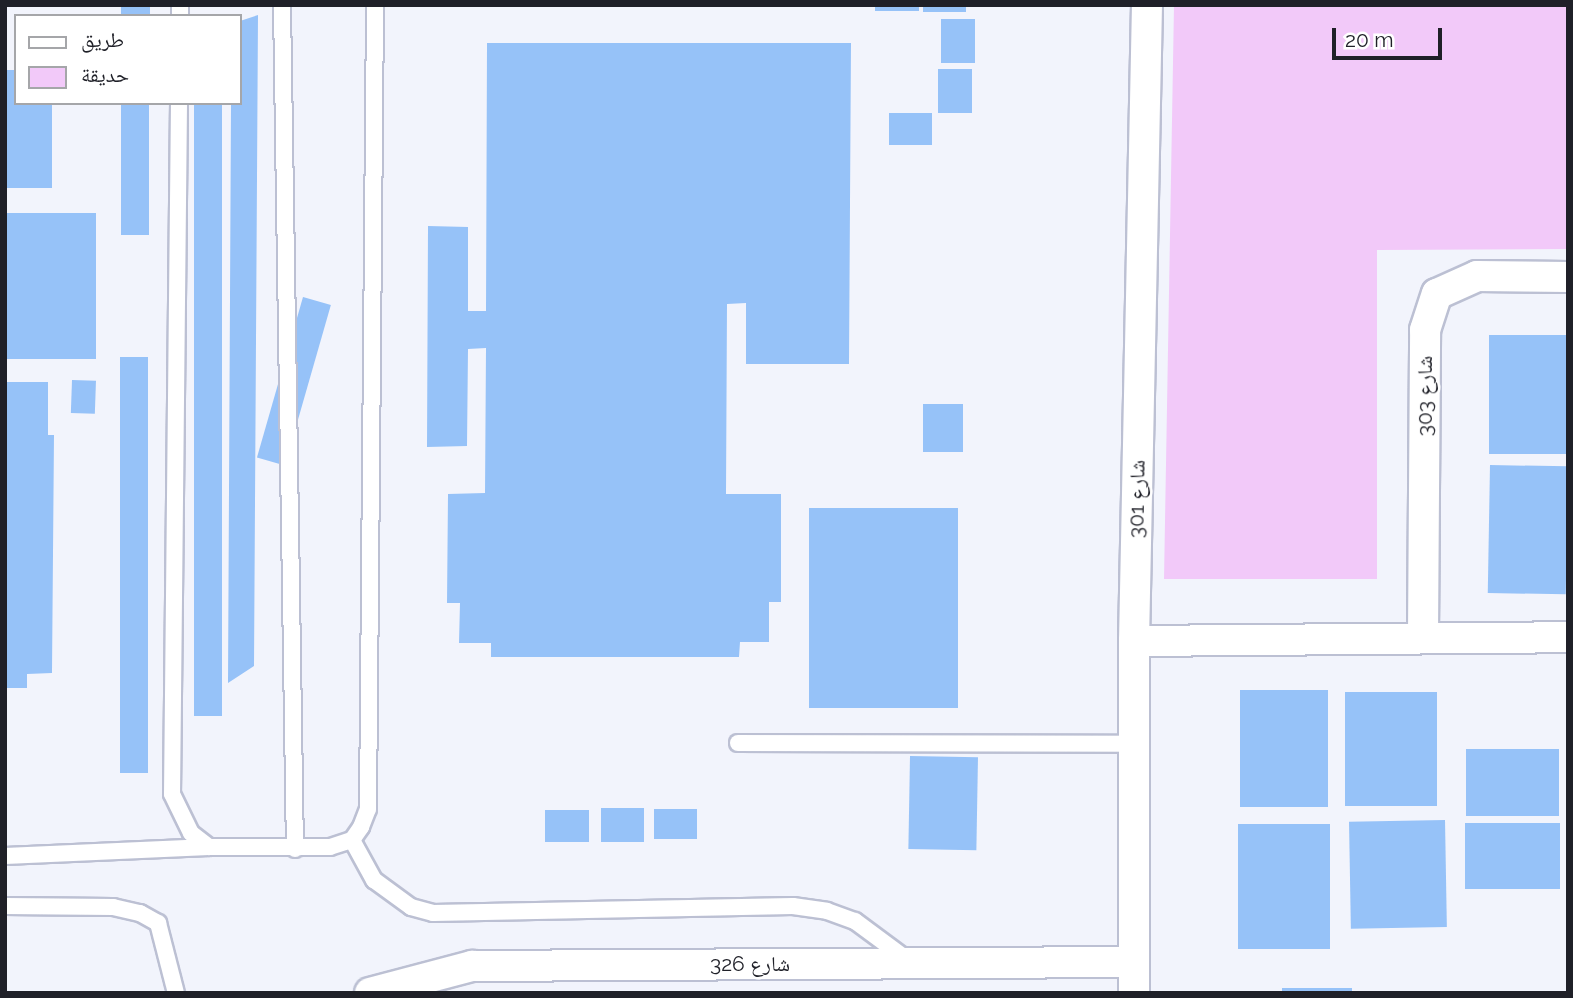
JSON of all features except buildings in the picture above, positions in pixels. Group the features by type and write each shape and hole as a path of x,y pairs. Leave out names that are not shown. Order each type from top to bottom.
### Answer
{"street":[{"name":"شارع 301","path":"1134,993 1134,641 1147,5"},
{"name":"شارع 303","path":"1423,635 1425,330 1437,293 1477,276 1568,277"},
{"path":"1134,641 1423,635 1568,637"},
{"name":"شارع 326","path":"370,993 472,966 1134,962"}],"lane":[{"path":"282,5 295,849"},
{"path":"5,856 209,847 330,847 352,840 368,809 375,5"},
{"path":"179,105 172,794 191,833 209,847"},
{"path":"738,743 1134,744"},
{"path":"352,840 360,862 382,888 411,906 433,913 793,906 827,911 855,921 912,963"},
{"path":"5,906 113,907 140,913 158,923 176,993"}],"green space":[{"path":"1174,5 1568,5 1568,249 1377,250 1377,579 1164,579"}]}
